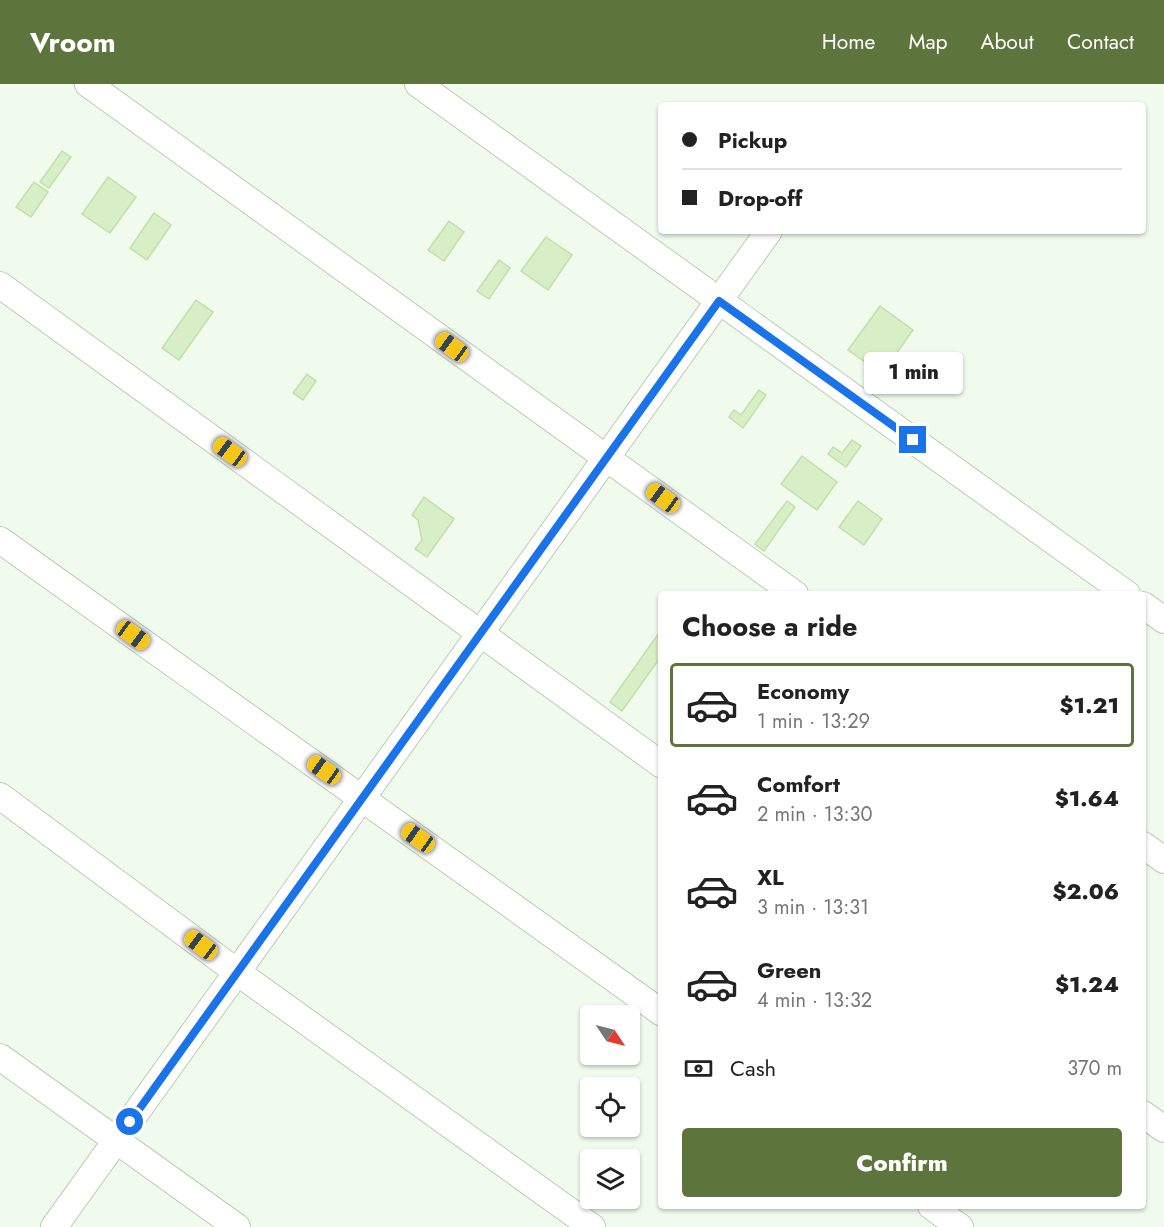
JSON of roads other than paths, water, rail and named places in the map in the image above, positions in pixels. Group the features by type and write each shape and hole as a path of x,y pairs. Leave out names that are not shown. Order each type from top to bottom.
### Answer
{"street":[{"path":"88,84 791,591"},
{"path":"418,84 1123,591"},
{"path":"54,1227 767,234"},
{"path":"0,285 658,762"},
{"path":"0,540 658,1010"},
{"path":"1146,607 1164,620"},
{"path":"0,796 237,972 592,1227"},
{"path":"1146,847 1164,860"},
{"path":"0,1057 237,1227"},
{"path":"1146,1116 1164,1129"},
{"path":"935,1209 960,1227"}]}
